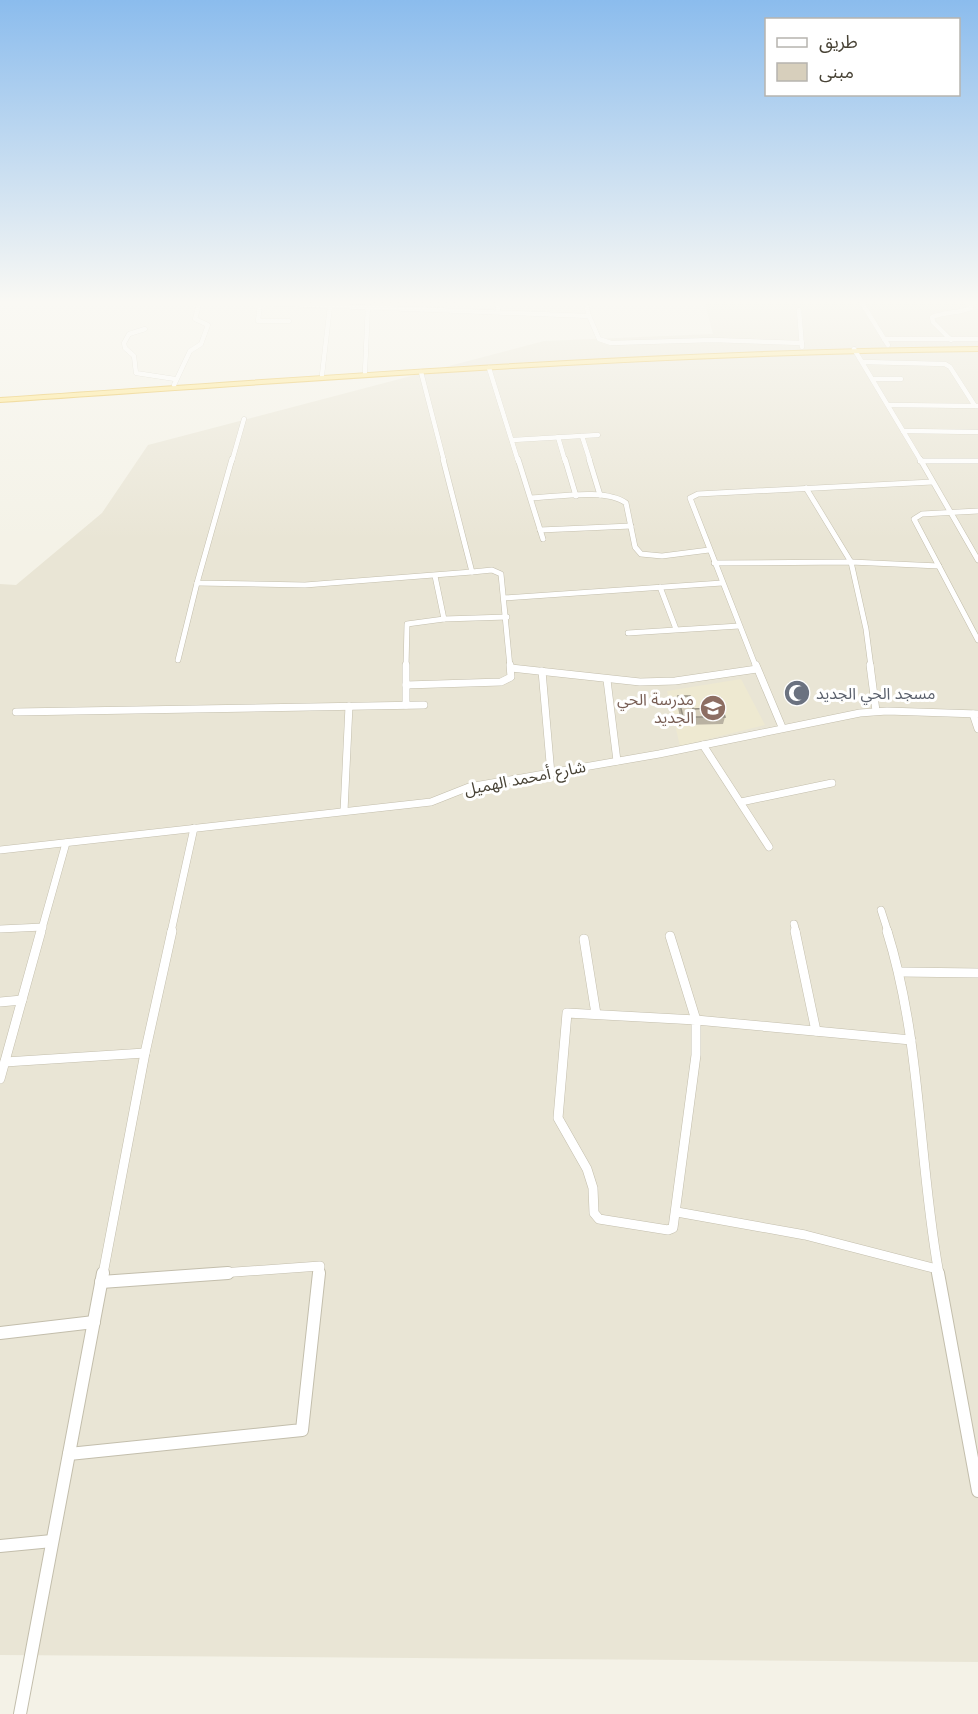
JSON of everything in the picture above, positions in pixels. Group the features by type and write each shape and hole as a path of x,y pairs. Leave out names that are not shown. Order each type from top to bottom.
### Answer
{"highway":[{"path":"0,398 217,380"},
{"path":"0,398 292,380"}],"street":[{"path":"423,380 472,572"},
{"path":"493,380 543,539"},
{"path":"875,380 948,512 978,560"},
{"path":"957,380 977,406"},
{"path":"890,405 977,406"},
{"path":"177,660 244,419"},
{"path":"903,431 978,432"},
{"path":"513,440 598,435"},
{"path":"582,436 600,495"},
{"path":"558,437 576,496"},
{"path":"920,461 978,461"},
{"path":"782,727 714,563 690,500 692,496 932,482"},
{"path":"806,488 851,561 866,629 876,711"},
{"path":"531,498 612,495 623,500 637,551 646,556 662,556 709,550"},
{"path":"978,511 915,516 915,523 976,630 978,640"},
{"path":"540,530 631,526"},
{"path":"714,563 851,561 939,566"},
{"path":"198,583 305,585 492,570 500,573 507,617 510,677 501,682 406,685"},
{"path":"435,576 444,619"},
{"path":"504,598 722,583"},
{"path":"660,586 676,628"},
{"path":"406,705 406,626 412,622 444,619 507,617"},
{"path":"628,633 676,628 739,626"},
{"path":"511,668 607,680 675,681 757,669"},
{"path":"542,671 551,774"},
{"path":"607,680 617,761"},
{"path":"16,712 424,705"},
{"path":"344,812 349,706"},
{"name":"شارع أمحمد الهميل","path":"0,850 431,802 469,787 551,774 703,745 782,727 876,711 975,714"},
{"path":"975,714 978,729"},
{"path":"703,745 769,847"},
{"path":"741,802 832,783"},
{"path":"20,1714 145,1053 194,828"},
{"path":"0,1079 66,843"},
{"path":"880,910 900,972 911,1040 937,1269 978,1491"},
{"path":"794,924 816,1031"},
{"path":"0,929 43,927"},
{"path":"670,936 696,1020 696,1055 674,1226 668,1230 599,1219 594,1213 593,1188 587,1169 558,1118 566,1016 571,1012 696,1020 911,1040"},
{"path":"584,939 596,1014"},
{"path":"900,972 978,973"},
{"path":"0,1002 22,1000"},
{"path":"5,1062 145,1053"},
{"path":"677,1212 805,1235 937,1269"},
{"path":"69,1454 303,1430 320,1266 101,1282"},
{"path":"0,1333 94,1322"},
{"path":"0,1546 52,1541"}],"shaded area":[{"path":"396,380 978,380 978,1662 0,1655 0,584 16,585 102,513 148,445"},
{"name":"مدرسة الحي الجديد","path":"741,679 765,725 680,746 667,691"}],"building":[{"path":"678,696 690,696 693,709 715,708 712,697 719,697 725,717 683,717"}],"place":[{"name":"مسجد الحي الجديد","path":"797,693"},
{"name":"مدرسة الحي الجديد","path":"713,708"}]}
